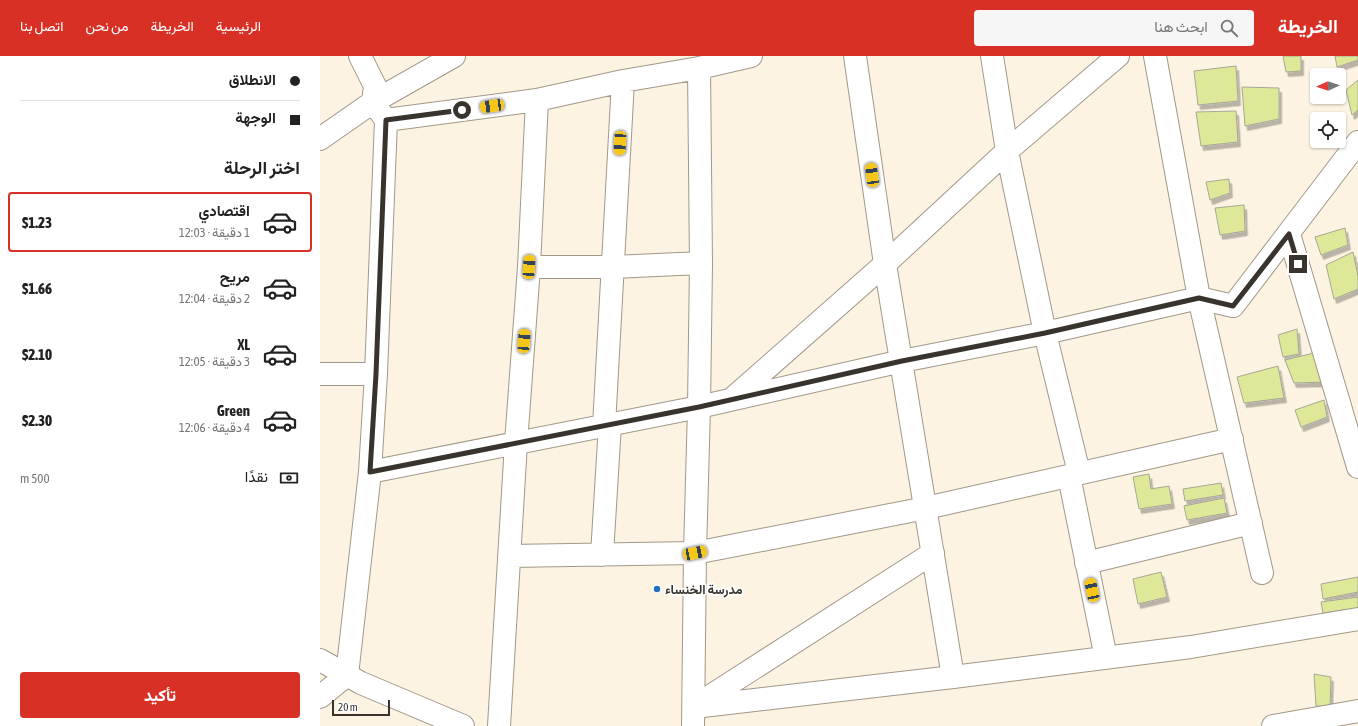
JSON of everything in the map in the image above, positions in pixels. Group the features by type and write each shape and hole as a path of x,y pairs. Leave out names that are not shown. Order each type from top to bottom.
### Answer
{"street":[{"path":"320,697 347,675 370,472 376,374 386,120 374,94 360,56"},
{"path":"320,139 374,94 428,56"},
{"path":"320,124 374,94 454,56"},
{"path":"386,120 537,100 623,81 699,68 752,56"},
{"path":"855,56 885,264 954,677"},
{"path":"992,56 1007,151 1074,474 1086,563 1106,658"},
{"path":"732,399 749,382 885,264 1007,151 1118,56"},
{"path":"1155,56 1199,298 1262,573"},
{"path":"693,716 701,263 699,68"},
{"path":"602,554 613,267 623,81"},
{"path":"498,726 529,267 537,100"},
{"path":"370,472 699,407 902,361 1045,333 1199,298 1233,306 1358,142"},
{"path":"1289,234 1358,466"},
{"path":"529,267 613,267 701,263"},
{"path":"320,374 376,374"},
{"path":"509,556 695,553 926,508 1232,439"},
{"path":"1086,563 1251,523"},
{"path":"693,716 933,553"},
{"path":"693,716 954,677 1191,647 1358,619"},
{"path":"320,660 361,683 463,726"},
{"path":"1273,726 1358,711"}],"building":[{"path":"1283,56 1301,56 1301,71 1286,72"},
{"path":"1335,56 1358,56 1358,60 1337,67"},
{"path":"1236,66 1238,101 1198,105 1194,71"},
{"path":"1358,80 1358,110 1352,115 1346,90"},
{"path":"1242,87 1279,88 1279,119 1245,126"},
{"path":"1236,111 1238,142 1201,146 1196,112"},
{"path":"1229,179 1230,193 1210,200 1206,182"},
{"path":"1244,205 1245,231 1220,235 1215,208"},
{"path":"1345,228 1348,245 1321,255 1315,237"},
{"path":"1353,252 1358,276 1358,289 1334,299 1326,265"},
{"path":"1297,329 1299,354 1283,357 1278,335"},
{"path":"1318,352 1326,382 1294,383 1285,360"},
{"path":"1278,366 1284,398 1244,403 1237,377"},
{"path":"1324,400 1327,417 1301,427 1295,410"},
{"path":"1149,474 1151,489 1169,486 1172,504 1139,509 1133,477"},
{"path":"1221,483 1223,495 1185,501 1183,489"},
{"path":"1224,498 1227,513 1187,520 1184,506"},
{"path":"1161,572 1167,597 1138,604 1133,579"},
{"path":"1358,577 1358,592 1323,599 1321,584"},
{"path":"1358,597 1358,608 1323,613 1321,602"},
{"path":"1314,674 1331,677 1330,707 1316,706"}],"place":[{"name":"مدرسة الخنساء","path":"657,589"}],"route":[{"path":"462,110 386,120 376,374 370,472 699,407 902,361 1045,333 1199,298 1233,306 1289,234 1298,264"}]}
